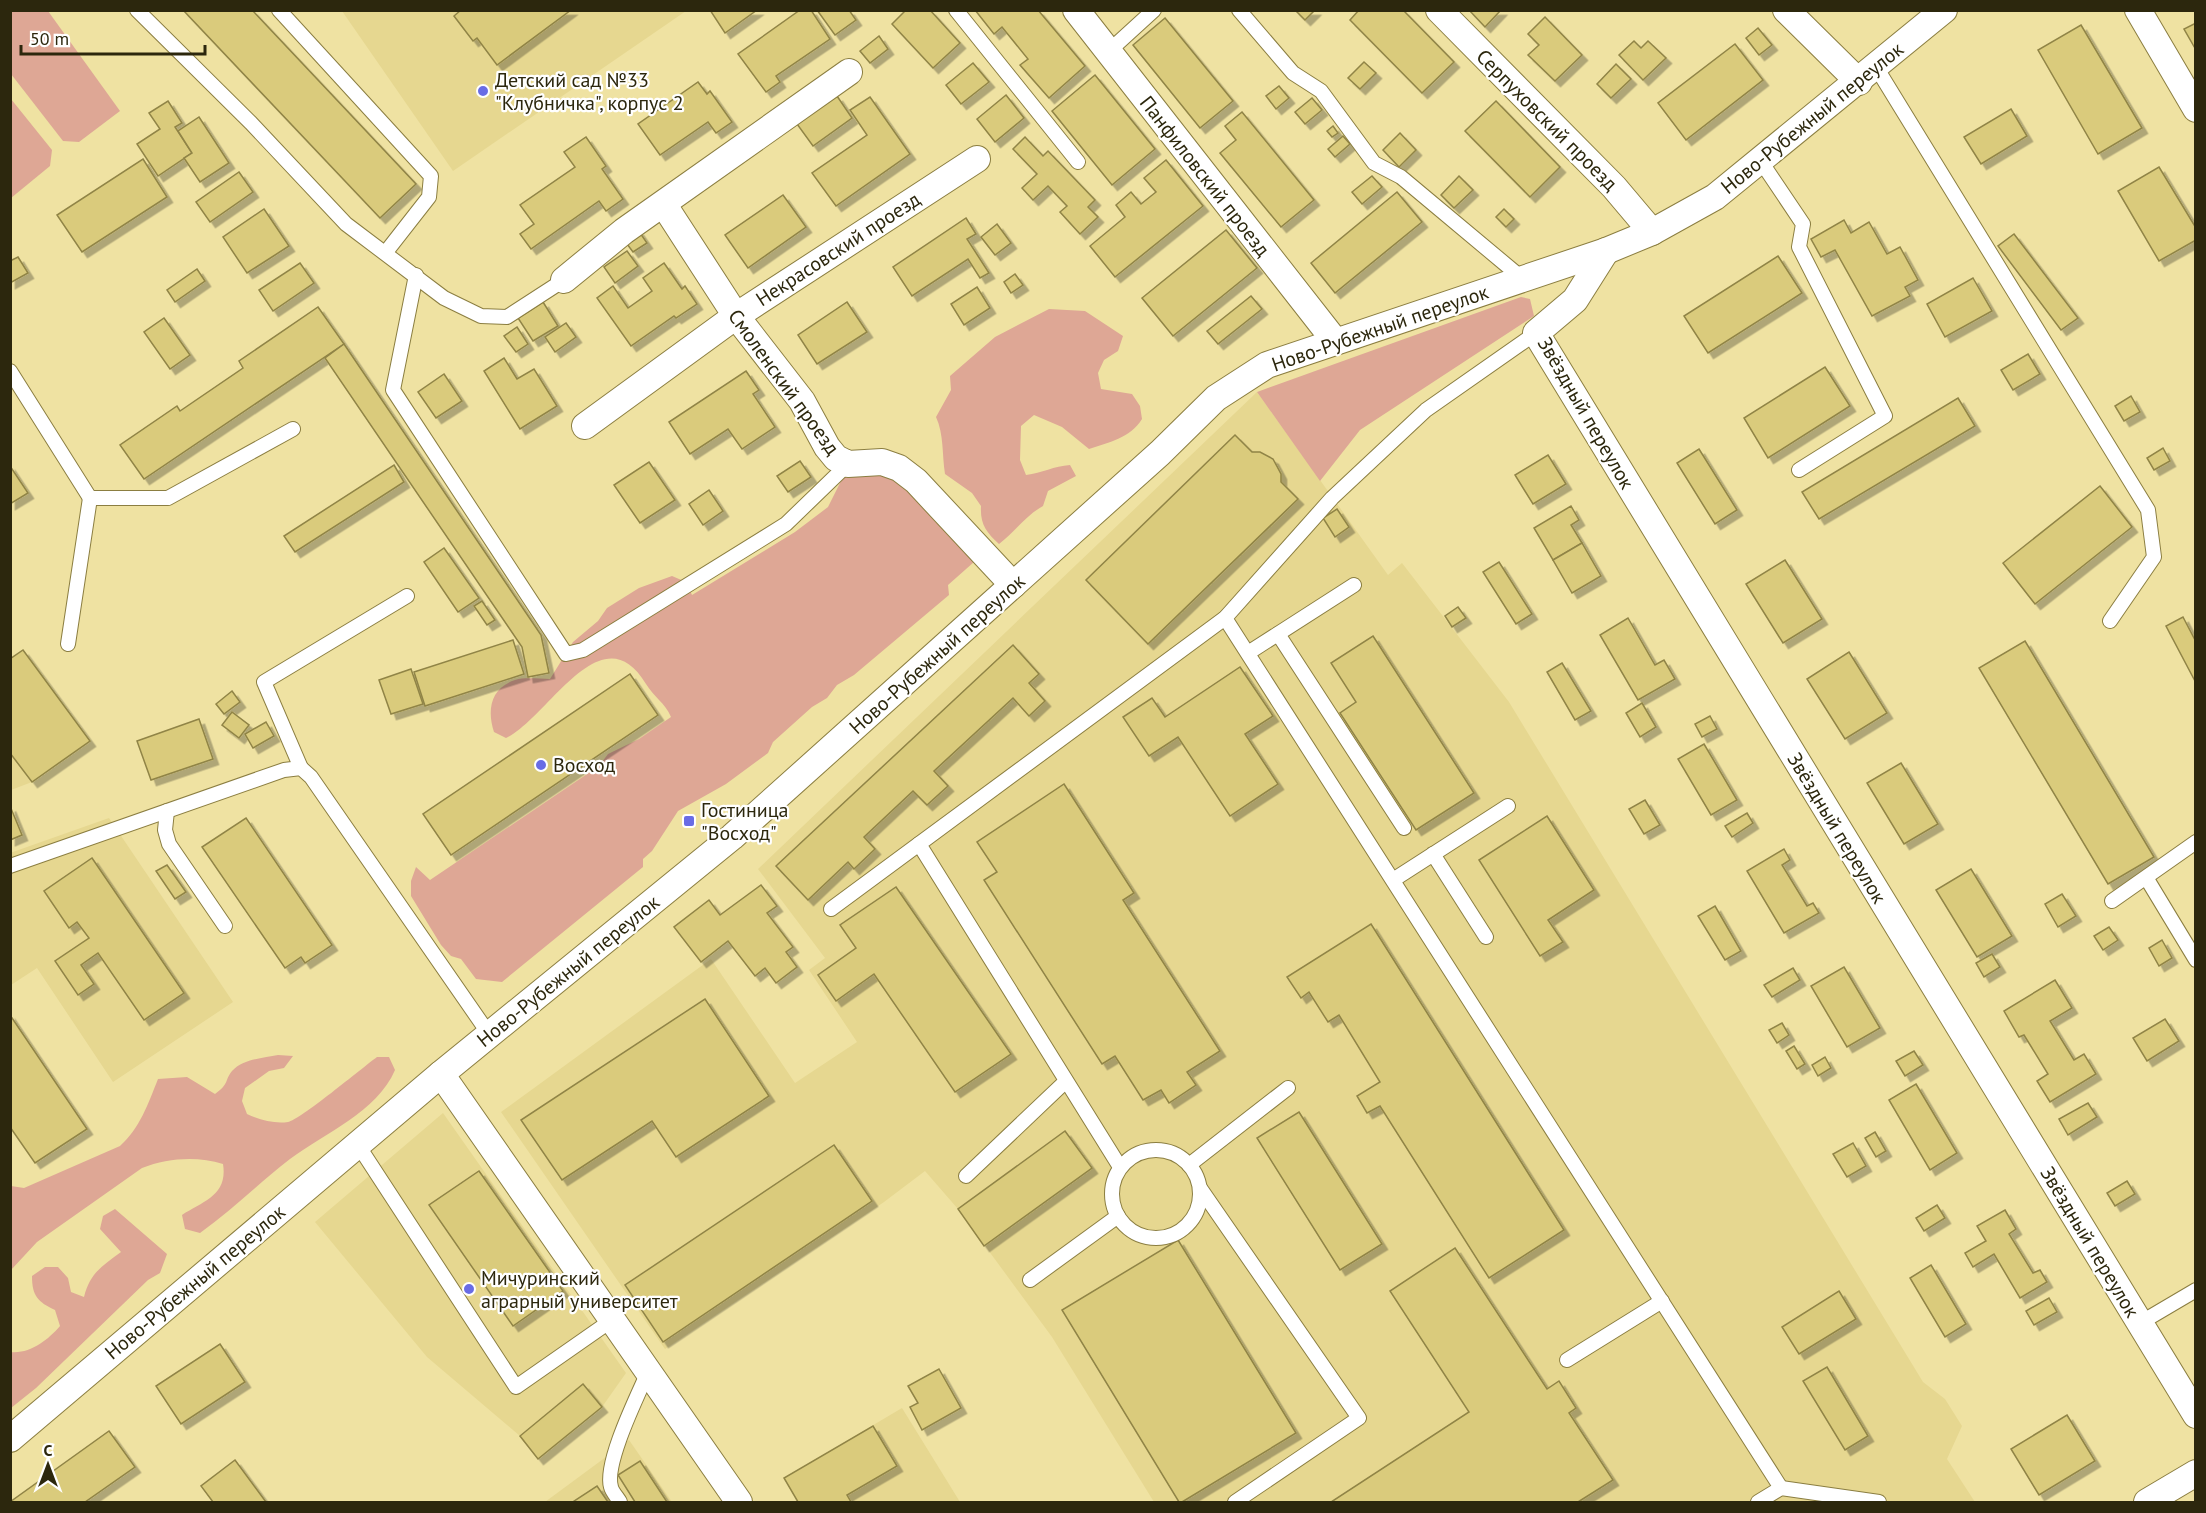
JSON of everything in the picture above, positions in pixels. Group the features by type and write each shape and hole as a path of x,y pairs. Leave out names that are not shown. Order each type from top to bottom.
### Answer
{"street":[{"name":"Панфиловский проезд","path":"1076,10 1335,341"},
{"name":"Серпуховский проезд","path":"1439,10 1614,187 1652,232"},
{"path":"1786,10 1868,75"},
{"name":"Ново-Рубежный переулок","path":"10,1439 441,1074 732,837 1013,585 1216,398 1267,365 1606,251 1652,232 1714,197 1868,75 1944,10"},
{"path":"2138,10 2196,109"},
{"path":"564,280 624,231 664,205 849,72"},
{"name":"Некрасовский проезд","path":"585,426 736,316 977,159"},
{"name":"Смоленский проезд","path":"664,205 736,316 802,401 827,447 836,458 848,464 882,462 899,468 916,481 1013,585"},
{"name":"Звёздный переулок","path":"1606,251 1575,300 1536,333 2196,1415"},
{"path":"441,1074 739,1503"},
{"path":"2147,1503 2194,1477"}],"lane":[{"path":"137,10 251,123 346,224 444,298 481,316 507,317 564,280"},
{"path":"279,10 431,176 429,197 386,252"},
{"path":"956,10 1078,162"},
{"path":"1108,52 1154,10"},
{"path":"1239,10 1293,73 1321,91 1374,163 1401,177 1523,279"},
{"path":"1868,75 2148,510 2154,557 2110,621"},
{"path":"1760,160 1803,224 1799,247 1885,416 1799,470"},
{"path":"416,275 393,390 566,654 583,650 786,524 848,464"},
{"path":"831,909 1225,618 1332,498 1426,410 1536,333"},
{"path":"10,371 90,498 68,645"},
{"path":"90,498 168,498 293,429"},
{"path":"1248,653 1354,585"},
{"path":"407,596 264,682 301,768 311,777 489,1035"},
{"path":"1225,618 1781,1488"},
{"path":"1278,634 1404,828"},
{"path":"10,866 284,770 301,768"},
{"path":"1393,880 1508,806"},
{"path":"167,811 165,830 169,844 225,926"},
{"path":"2112,901 2196,842"},
{"path":"919,844 1120,1167"},
{"path":"1434,854 1486,937"},
{"path":"2146,879 2196,960"},
{"path":"966,1176 1066,1081"},
{"path":"1189,1165 1288,1088"},
{"path":"358,1144 516,1387 612,1320"},
{"path":"1200,1188 1195,1214 1188,1225 1170,1235 1150,1238 1137,1234 1118,1216 1112,1191 1120,1167 1141,1152 1154,1149 1167,1151 1189,1165 1200,1188 1359,1418 1235,1503"},
{"path":"1030,1280 1118,1216"},
{"path":"2140,1323 2196,1290"},
{"path":"1567,1360 1662,1301"},
{"path":"620,1503 610,1486 611,1468 627,1418 648,1372"},
{"path":"1758,1503 1781,1488 1879,1503"}],"shaded area":[{"path":"11,10 48,11 120,111 79,142 63,141 11,74"},
{"name":"Детский сад №33 \"Клубничка\", корпус 2","path":"342,11 686,11 453,171"},
{"path":"11,99 52,150 50,166 11,198"},
{"path":"1521,297 1530,299 1534,316 1360,430 1320,481 1257,392"},
{"path":"1049,309 1085,311 1123,336 1118,351 1104,360 1098,373 1101,389 1132,394 1140,406 1142,419 1132,431 1125,435 1089,449 1062,427 1034,415 1021,426 1020,460 1026,475 1070,465 1076,476 1048,491 1043,506 999,544 985,527 981,506 972,493 945,474 942,437 936,417 951,390 950,376 995,337"},
{"path":"1257,392 1388,575 1402,563 1509,702 1923,1382 1945,1399 1962,1426 1947,1459 1975,1502 1154,1502 1052,1337 958,1209 925,1171 884,1202 665,1349 501,1112 711,959 795,1083 857,1042 809,970 825,958 758,869"},
{"path":"872,472 898,478 974,562 948,585 949,595 854,675 837,685 827,698 812,707 773,742 768,753 726,784 678,811 652,851 643,859 643,867 502,982 476,979 461,959 451,956 441,945 411,896 411,881 416,867 430,880 599,766 608,754 639,739 671,717 663,704 629,664 611,658 593,663 575,676 522,727 506,738 494,732 492,724 491,708 496,694 515,680 550,679 573,642 598,621 607,608 639,588 672,576 686,582 692,595 795,532 828,507 845,473 867,476"},
{"path":"10,753 32,782 11,790 10,790"},
{"path":"109,818 233,1002 113,1082 37,968 11,985 10,853"},
{"path":"278,1055 293,1056 284,1068 269,1071 245,1088 242,1101 247,1114 272,1122 288,1122 295,1119 377,1057 389,1057 395,1070 387,1085 363,1110 290,1159 200,1233 185,1229 182,1215 206,1201 218,1190 224,1175 223,1164 193,1159 162,1162 142,1168 37,1242 11,1270 11,1186 24,1188 120,1146 138,1123 158,1079 187,1077 215,1094 225,1085 232,1071 237,1067 253,1060"},
{"name":"Мичуринский аграрный университет","path":"443,1113 626,1373 602,1407 538,1459 520,1436 427,1357 315,1222"},
{"path":"115,1209 167,1254 160,1273 148,1280 36,1388 11,1408 11,1352 25,1351 38,1345 60,1326 55,1310 37,1298 33,1289 32,1276 45,1267 58,1267 68,1278 71,1292 84,1297 93,1276 121,1252 100,1229 103,1216"},
{"path":"902,1408 960,1502 798,1502 784,1478"},
{"path":"629,1440 672,1502 545,1502"}],"building":[{"path":"183,10 252,10 416,184 380,218"},
{"path":"461,10 571,10 497,65 477,38 473,41 454,16"},
{"path":"710,10 757,10 725,33"},
{"path":"800,10 811,10 830,39 776,76 780,82 766,92 738,54"},
{"path":"817,10 849,10 856,20 835,35"},
{"path":"906,10 930,10 960,43 933,68 892,24"},
{"path":"975,10 1038,10 1085,66 1049,98 1020,65 1028,59 1002,27 994,34"},
{"path":"1295,10 1315,10 1305,20"},
{"path":"1359,10 1403,10 1454,62 1422,93 1350,20"},
{"path":"1469,10 1501,10 1485,27"},
{"path":"1545,17 1582,55 1555,81 1528,55 1539,45 1528,34"},
{"path":"1165,18 1233,101 1200,128 1133,45"},
{"path":"2196,23 2196,50 2184,29"},
{"path":"2081,25 2142,128 2098,154 2038,50"},
{"path":"1758,28 1772,45 1759,55 1746,38"},
{"path":"879,36 888,49 870,63 860,51"},
{"path":"1634,41 1641,48 1648,41 1666,58 1643,80 1619,55"},
{"path":"1735,44 1763,80 1686,140 1658,103"},
{"path":"1364,62 1376,73 1360,89 1348,78"},
{"path":"973,63 989,82 961,104 946,85"},
{"path":"1616,64 1631,79 1611,98 1597,84"},
{"path":"1095,75 1155,149 1112,185 1052,111"},
{"path":"698,82 707,94 710,91 732,122 716,133 708,122 660,155 638,124"},
{"path":"1279,86 1289,98 1276,109 1266,96"},
{"path":"1006,95 1024,118 995,142 977,119"},
{"path":"837,96 852,118 813,146 797,124"},
{"path":"870,97 910,154 836,206 812,173 867,135 850,110"},
{"path":"1312,98 1322,110 1305,124 1295,112"},
{"path":"168,101 182,123 175,127 192,153 158,176 137,144 160,129 149,113"},
{"path":"1496,101 1560,167 1530,197 1465,131"},
{"path":"2011,109 2027,136 1981,164 1964,137"},
{"path":"1242,112 1314,200 1281,227 1220,153 1236,140 1225,126"},
{"path":"199,117 229,163 200,182 184,158 192,153 178,131"},
{"path":"1333,126 1338,133 1332,137 1327,131"},
{"path":"1400,133 1416,150 1399,167 1383,150"},
{"path":"1343,136 1350,144 1335,157 1328,149"},
{"path":"586,137 606,166 602,169 623,199 606,211 599,201 531,249 520,234 534,224 520,205 575,167 564,152"},
{"path":"1025,137 1043,156 1048,151 1095,200 1088,207 1098,217 1080,234 1060,212 1067,206 1048,186 1033,200 1022,188 1037,174 1013,149"},
{"path":"143,159 167,197 82,252 57,215"},
{"path":"1166,160 1203,206 1115,277 1090,246 1125,217 1116,205 1131,192 1141,204 1156,192 1144,178"},
{"path":"2159,167 2196,228 2196,240 2159,261 2118,191"},
{"path":"239,172 253,192 210,222 196,202"},
{"path":"1372,176 1382,187 1362,204 1352,192"},
{"path":"1459,176 1473,190 1454,208 1441,195"},
{"path":"1397,192 1422,222 1335,293 1311,263"},
{"path":"783,195 806,227 748,268 725,235"},
{"path":"264,209 289,246 247,273 223,237"},
{"path":"1504,209 1514,219 1506,227 1496,217"},
{"path":"966,218 976,234 967,239 989,273 980,278 968,259 912,296 893,267"},
{"path":"1844,220 1851,233 1869,222 1887,254 1900,247 1918,280 1905,287 1910,296 1872,316 1835,250 1821,257 1811,239"},
{"path":"997,224 1011,243 995,255 981,237"},
{"path":"638,230 647,243 633,252 624,240"},
{"path":"1226,230 1257,268 1173,336 1142,298"},
{"path":"2014,234 2078,318 2061,330 1998,246"},
{"path":"627,251 638,266 615,283 604,267"},
{"path":"1778,256 1802,293 1708,353 1684,316"},
{"path":"18,257 28,273 10,283 10,261"},
{"path":"300,263 314,283 273,311 259,290"},
{"path":"664,263 682,289 685,286 697,304 676,318 674,316 631,346 597,298 613,286 628,308 652,291 643,278"},
{"path":"197,269 205,281 175,302 167,290"},
{"path":"1015,274 1023,285 1011,293 1004,282"},
{"path":"1973,278 1992,311 1945,337 1927,304"},
{"path":"977,287 990,308 964,325 951,304"},
{"path":"1251,296 1262,309 1218,344 1207,331"},
{"path":"543,302 558,326 533,341 518,318"},
{"path":"847,302 867,332 817,364 798,335"},
{"path":"318,307 344,344 144,479 120,445 177,406 180,411 243,368 239,361"},
{"path":"164,318 190,355 170,369 144,332"},
{"path":"566,323 576,337 555,352 545,337"},
{"path":"517,327 528,344 516,352 504,336"},
{"path":"344,344 541,635 549,673 528,677 522,647 325,358"},
{"path":"2028,354 2040,374 2013,390 2001,370"},
{"path":"504,358 517,379 534,369 557,406 520,429 484,371"},
{"path":"1825,367 1850,406 1768,458 1744,418"},
{"path":"746,371 759,390 753,394 775,427 742,449 728,429 690,454 669,422"},
{"path":"444,374 462,401 436,418 418,392"},
{"path":"2131,396 2140,412 2124,421 2115,406"},
{"path":"1958,398 1975,426 1819,519 1802,492"},
{"path":"1235,435 1252,452 1260,452 1273,459 1281,474 1281,482 1298,499 1148,644 1086,580"},
{"path":"2163,448 2170,461 2154,470 2147,458"},
{"path":"1699,449 1737,510 1715,524 1677,463"},
{"path":"1548,455 1566,484 1533,504 1515,475"},
{"path":"800,461 811,477 788,492 777,476"},
{"path":"649,462 675,500 640,523 614,485"},
{"path":"394,465 404,482 295,552 284,536"},
{"path":"10,466 28,493 10,504"},
{"path":"2100,486 2132,527 2035,604 2003,563"},
{"path":"709,490 723,511 703,525 689,504"},
{"path":"1571,506 1579,520 1571,525 1582,543 1553,560 1534,528"},
{"path":"1337,509 1349,527 1335,537 1323,518"},
{"path":"1582,543 1601,576 1572,593 1553,560"},
{"path":"444,548 479,598 458,612 424,562"},
{"path":"1785,560 1822,619 1783,643 1746,584"},
{"path":"1499,562 1532,614 1516,624 1483,572"},
{"path":"482,601 495,620 487,625 474,606"},
{"path":"1458,607 1466,618 1452,627 1445,616"},
{"path":"2183,617 2196,642 2196,683 2166,626"},
{"path":"1628,618 1655,665 1664,660 1675,679 1638,700 1600,635"},
{"path":"1373,636 1474,793 1416,830 1340,713 1356,702 1331,663"},
{"path":"513,640 524,674 425,706 414,672"},
{"path":"2025,641 2154,857 2108,884 1979,668"},
{"path":"1013,645 1039,674 1029,683 1045,701 1029,716 1013,698 934,771 948,786 927,805 913,791 864,837 875,849 854,869 848,862 808,900 776,866"},
{"path":"23,650 90,741 32,782 10,753 10,659"},
{"path":"1849,652 1887,713 1845,739 1807,679"},
{"path":"1562,663 1591,711 1575,720 1547,672"},
{"path":"1240,667 1273,716 1245,734 1278,784 1230,816 1178,737 1149,756 1123,717 1152,698 1165,717"},
{"path":"411,669 423,704 391,714 379,680"},
{"name":"Восход","path":"630,674 658,715 451,855 423,814"},
{"path":"232,691 240,702 224,714 216,704"},
{"path":"1642,703 1656,727 1640,737 1626,713"},
{"path":"232,712 249,725 239,738 222,725"},
{"path":"1710,716 1717,729 1702,737 1695,724"},
{"path":"199,719 213,759 151,780 137,741"},
{"path":"266,722 274,736 253,748 245,734"},
{"path":"1704,744 1737,800 1711,815 1678,759"},
{"path":"1901,763 1938,824 1904,844 1867,783"},
{"path":"1064,784 1134,893 1123,900 1220,1051 1187,1072 1196,1085 1169,1103 1161,1090 1143,1100 1115,1056 1102,1064 984,880 997,872 977,842"},
{"path":"1645,800 1660,825 1644,834 1629,809"},
{"path":"10,806 22,835 10,840"},
{"path":"1747,813 1753,823 1732,837 1725,826"},
{"path":"1547,816 1594,890 1548,920 1563,942 1540,956 1479,860"},
{"path":"246,818 332,945 305,963 301,957 285,968 202,847"},
{"path":"1784,849 1790,860 1782,865 1807,906 1813,903 1819,913 1784,933 1747,871"},
{"path":"92,858 184,993 144,1020 98,953 81,965 94,984 78,995 55,961 89,938 77,922 69,928 44,891"},
{"path":"167,865 186,892 175,899 156,871"},
{"path":"1971,869 2012,936 1977,957 1936,890"},
{"path":"761,885 777,906 767,913 793,947 786,952 797,967 776,983 765,968 755,976 728,941 701,962 674,927 709,900 720,915"},
{"path":"896,887 1011,1054 955,1092 874,974 836,1001 818,975 856,948 840,925"},
{"path":"2062,894 2076,916 2058,927 2045,904"},
{"path":"1715,906 1741,951 1725,960 1698,916"},
{"path":"1371,924 1564,1230 1489,1278 1380,1106 1367,1113 1357,1096 1380,1082 1339,1015 1328,1022 1309,992 1301,998 1287,977"},
{"path":"2109,927 2118,940 2103,950 2094,936"},
{"path":"2162,940 2172,958 2159,966 2149,948"},
{"path":"1992,954 2000,967 1984,977 1976,963"},
{"path":"1844,967 1880,1028 1847,1047 1811,986"},
{"path":"1793,968 1800,980 1772,997 1764,985"},
{"path":"2055,980 2072,1008 2050,1021 2074,1060 2084,1054 2096,1074 2050,1102 2037,1081 2048,1074 2024,1035 2019,1037 2004,1011"},
{"path":"705,999 769,1096 676,1157 652,1121 562,1180 521,1120"},
{"path":"10,1015 87,1129 35,1163 10,1127"},
{"path":"2165,1019 2179,1041 2147,1061 2133,1038"},
{"path":"1782,1023 1789,1035 1777,1043 1769,1030"},
{"path":"1794,1046 1805,1064 1797,1069 1786,1051"},
{"path":"1914,1051 1923,1065 1905,1076 1896,1061"},
{"path":"1825,1057 1831,1068 1818,1076 1812,1065"},
{"path":"1916,1084 1957,1153 1930,1170 1889,1100"},
{"path":"2088,1103 2097,1117 2068,1135 2059,1119"},
{"path":"1299,1112 1382,1244 1340,1270 1257,1138"},
{"path":"1065,1131 1092,1168 984,1246 958,1209"},
{"path":"1875,1132 1886,1151 1876,1157 1865,1138"},
{"path":"1853,1143 1866,1166 1847,1177 1833,1154"},
{"path":"834,1145 872,1201 663,1342 625,1285"},
{"path":"479,1171 563,1291 513,1326 429,1205"},
{"path":"2127,1181 2135,1194 2115,1206 2107,1193"},
{"path":"1937,1205 1945,1218 1924,1231 1916,1218"},
{"path":"2005,1210 2016,1229 2009,1234 2033,1273 2040,1270 2047,1282 2020,1298 1994,1254 1973,1267 1965,1253 1986,1241 1977,1226"},
{"path":"1178,1240 1296,1433 1182,1502 1179,1502 1062,1310"},
{"path":"1455,1248 1547,1389 1559,1381 1576,1408 1569,1413 1613,1480 1578,1502 1331,1502 1469,1412 1390,1291"},
{"path":"1931,1265 1966,1324 1945,1337 1910,1278"},
{"path":"1839,1291 1856,1319 1799,1354 1782,1327"},
{"path":"2049,1298 2057,1312 2034,1325 2026,1311"},
{"path":"220,1344 245,1382 181,1424 156,1386"},
{"path":"1827,1367 1868,1436 1845,1450 1803,1381"},
{"path":"939,1369 961,1408 922,1430 910,1407 918,1403 908,1386"},
{"path":"583,1384 602,1407 538,1459 520,1436"},
{"path":"2067,1415 2095,1461 2039,1495 2011,1449"},
{"path":"873,1426 897,1466 847,1495 851,1502 798,1502 784,1478"},
{"path":"109,1431 135,1467 85,1502 10,1502"},
{"path":"235,1460 266,1502 213,1502 201,1486"},
{"path":"640,1461 667,1502 635,1502 618,1475"},
{"path":"597,1486 608,1502 574,1501"}],"place":[{"name":"Детский сад №33 \"Клубничка\", корпус 2","path":"483,91"},
{"name":"Восход","path":"541,765"},
{"name":"Гостиница \"Восход\"","path":"689,821"},
{"name":"Мичуринский аграрный университет","path":"469,1289"}]}
